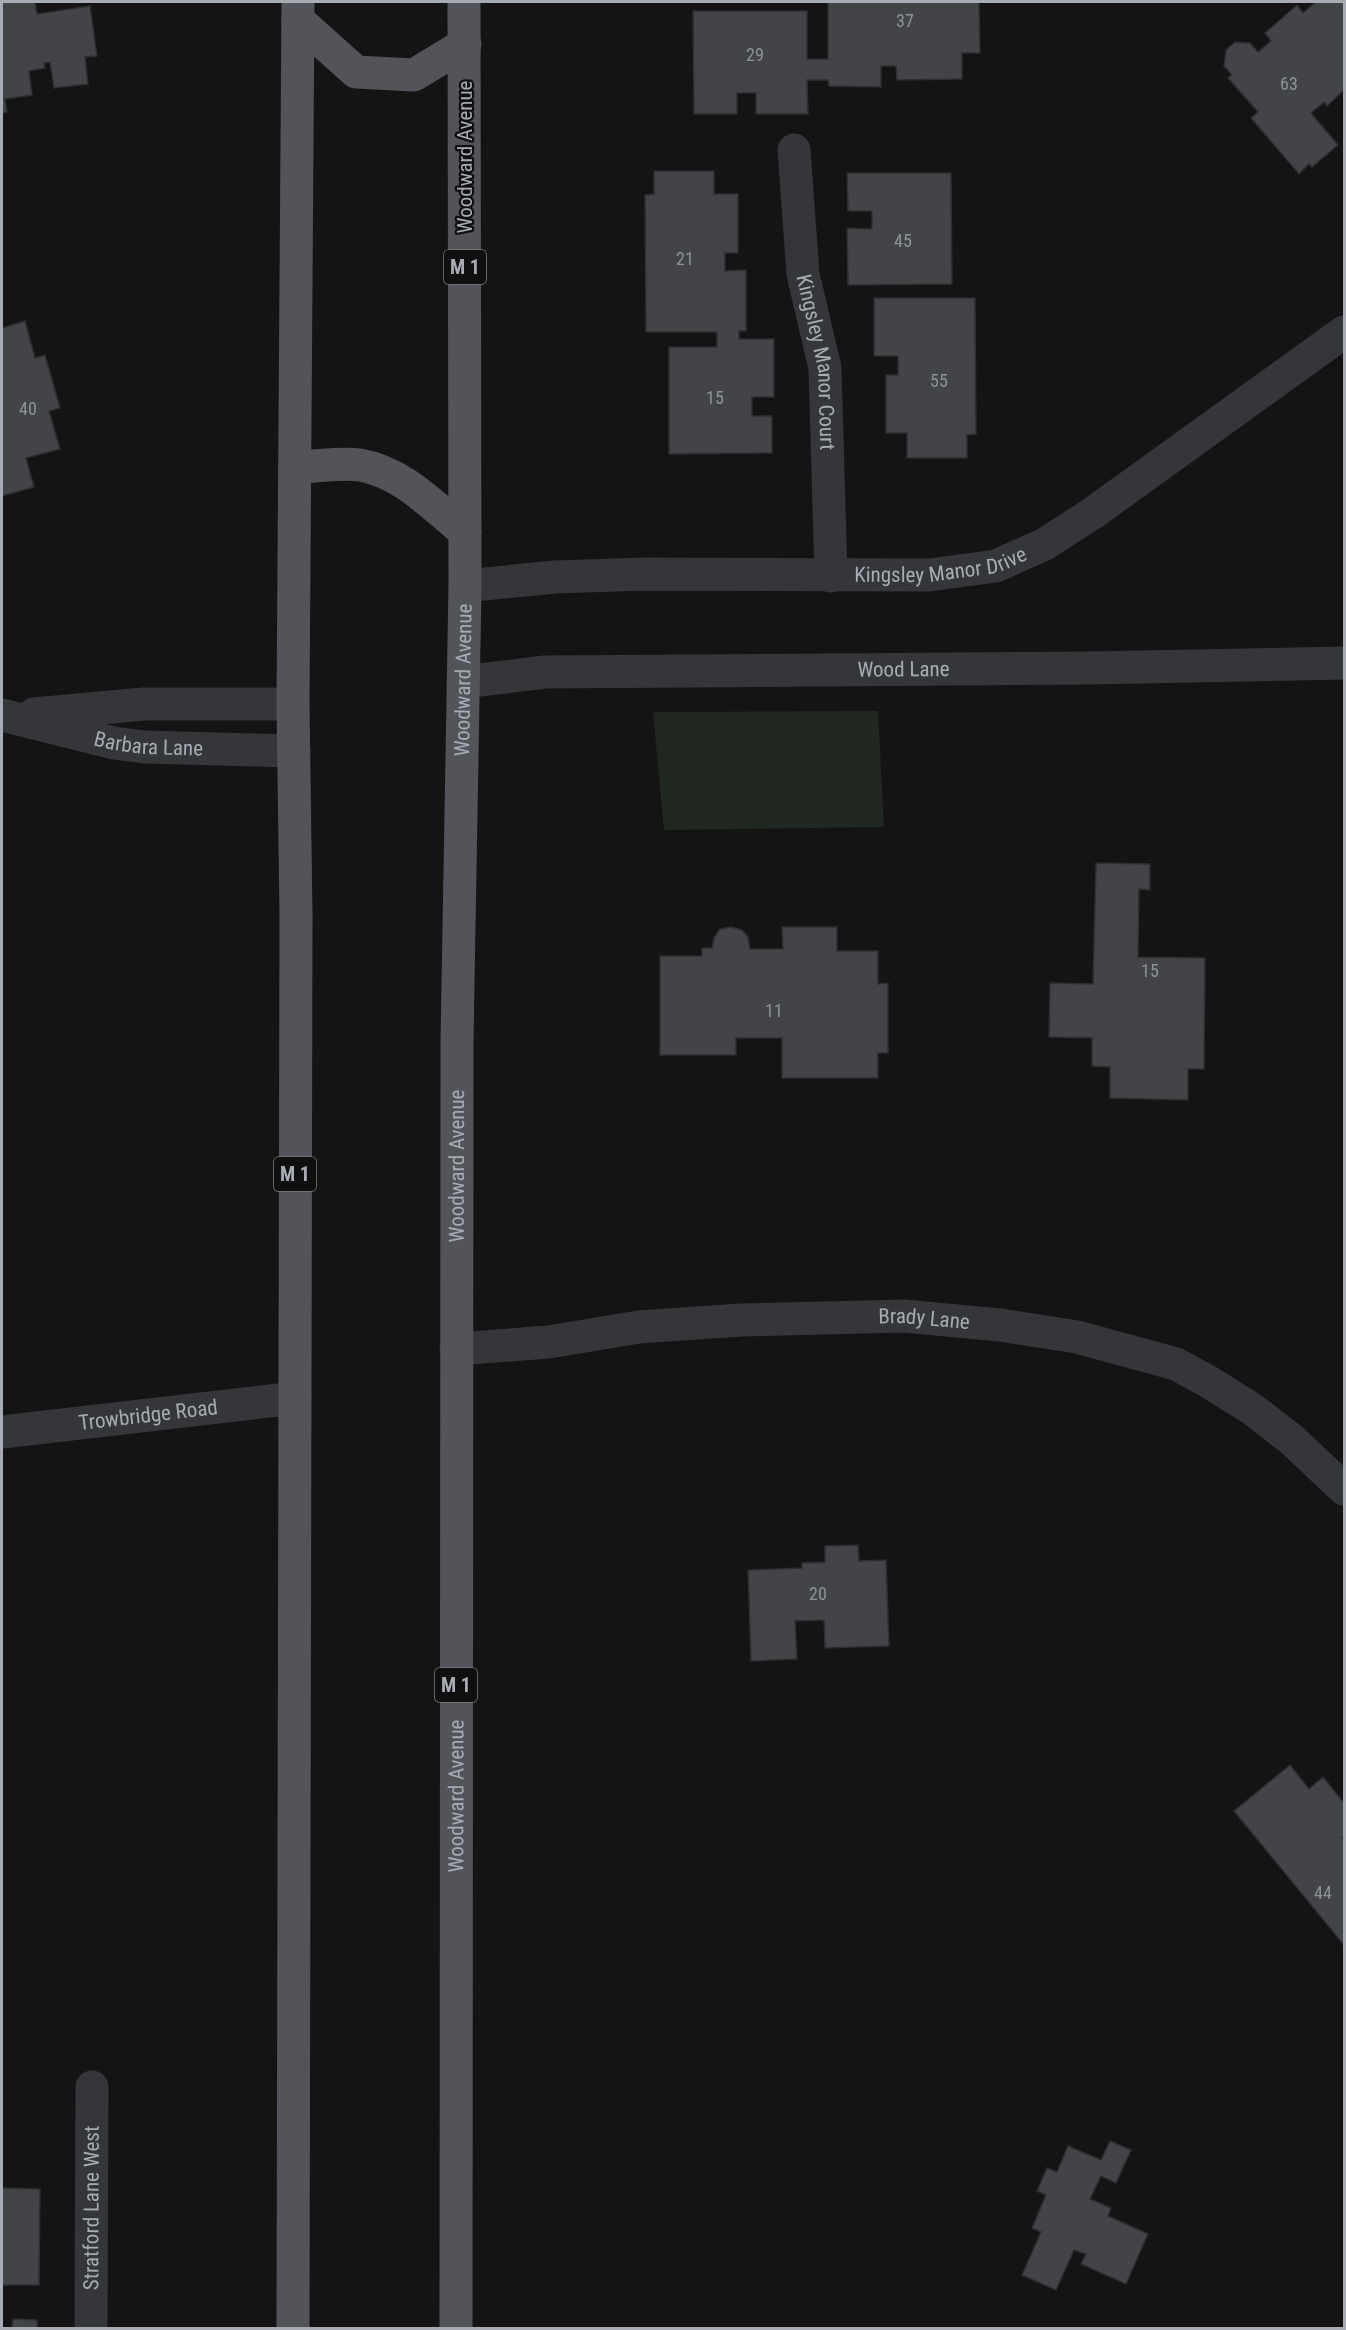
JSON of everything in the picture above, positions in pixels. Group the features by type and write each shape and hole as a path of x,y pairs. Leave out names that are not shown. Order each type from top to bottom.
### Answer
{"main road":[{"name":"Woodward Avenue","path":"456,2328 457,1041 465,586 464,2"},
{"path":"298,11 356,72 414,75 465,44"},
{"name":"M 1","path":"293,2328 295,1398 293,704 298,11"},
{"path":"296,467 359,465 391,474 465,532"}],"street":[{"name":"Kingsley Manor Court","path":"794,150 803,274 825,368 831,576"},
{"name":"Kingsley Manor Drive","path":"465,586 555,577 612,575 929,575 996,566 1045,544 1093,513 1344,332"},
{"name":"Wood Lane","path":"463,682 545,672 1065,668 1344,663"},
{"name":"Barbara Lane","path":"3,716 144,704 293,704"},
{"name":"Barbara Lane","path":"3,716 114,743 144,747 294,751"},
{"name":"Brady Lane","path":"456,1349 549,1342 639,1327 741,1320 903,1316 1000,1324 1077,1337 1176,1364 1252,1409 1291,1439 1344,1489"},
{"name":"Trowbridge Road","path":"2,1432 295,1398"},
{"name":"Stratford Lane West","path":"92,2087 92,2328"}],"shaded area":[{"path":"878,711 884,827 664,830 653,712"}],"building":[{"path":"2,2 35,2 37,14 90,6 97,56 85,57 88,84 54,88 50,62 44,63 45,68 29,71 32,95 5,99 7,112 2,113"},
{"path":"828,2 979,2 980,53 962,53 962,79 897,80 896,66 881,66 881,87 829,86 828,80 807,80 808,114 756,114 756,93 737,93 737,114 694,114 693,11 807,11 807,59 828,59"},
{"path":"1316,2 1344,2 1344,90 1327,106 1324,102 1311,113 1338,145 1312,167 1309,164 1299,174 1251,118 1258,112 1228,78 1232,75 1224,66 1226,50 1235,42 1250,43 1258,52 1271,41 1265,33 1297,5 1303,13"},
{"path":"654,171 714,171 714,194 738,194 738,253 725,253 725,271 746,270 746,331 739,331 739,339 774,339 774,397 752,397 752,416 772,416 772,453 669,454 669,347 717,347 717,332 646,332 645,195 654,194"},
{"path":"847,173 951,173 952,284 848,285 847,228 872,229 872,211 848,211"},
{"path":"874,298 975,298 976,434 967,435 967,458 907,458 907,433 886,433 886,375 898,375 898,356 874,356"},
{"path":"25,321 35,358 45,355 60,408 49,411 60,449 26,458 34,487 2,496 2,328"},
{"path":"1096,863 1150,864 1150,890 1139,889 1138,957 1205,958 1204,1069 1188,1069 1188,1100 1110,1098 1110,1067 1092,1066 1092,1038 1049,1037 1050,983 1093,984"},
{"path":"731,927 742,930 748,937 750,949 783,949 782,927 837,927 837,951 878,951 878,984 888,983 888,1053 878,1053 878,1078 782,1078 782,1038 736,1038 736,1055 660,1055 660,956 702,956 702,948 712,948 714,938 720,929"},
{"path":"858,1545 859,1561 886,1560 889,1646 825,1648 824,1620 795,1621 797,1659 751,1661 748,1570 802,1568 802,1563 825,1562 825,1546"},
{"path":"1290,1765 1309,1789 1323,1777 1344,1803 1344,1836 1342,1837 1344,1840 1344,1945 1234,1811"},
{"path":"1110,2141 1131,2150 1116,2183 1101,2176 1090,2199 1111,2208 1108,2216 1148,2234 1126,2284 1081,2264 1086,2254 1074,2250 1056,2290 1022,2275 1041,2232 1032,2228 1046,2195 1037,2191 1047,2168 1057,2172 1068,2146 1101,2160"},
{"path":"2,2188 40,2189 39,2285 2,2285"},
{"path":"13,2319 37,2320 37,2328 12,2328"}]}
